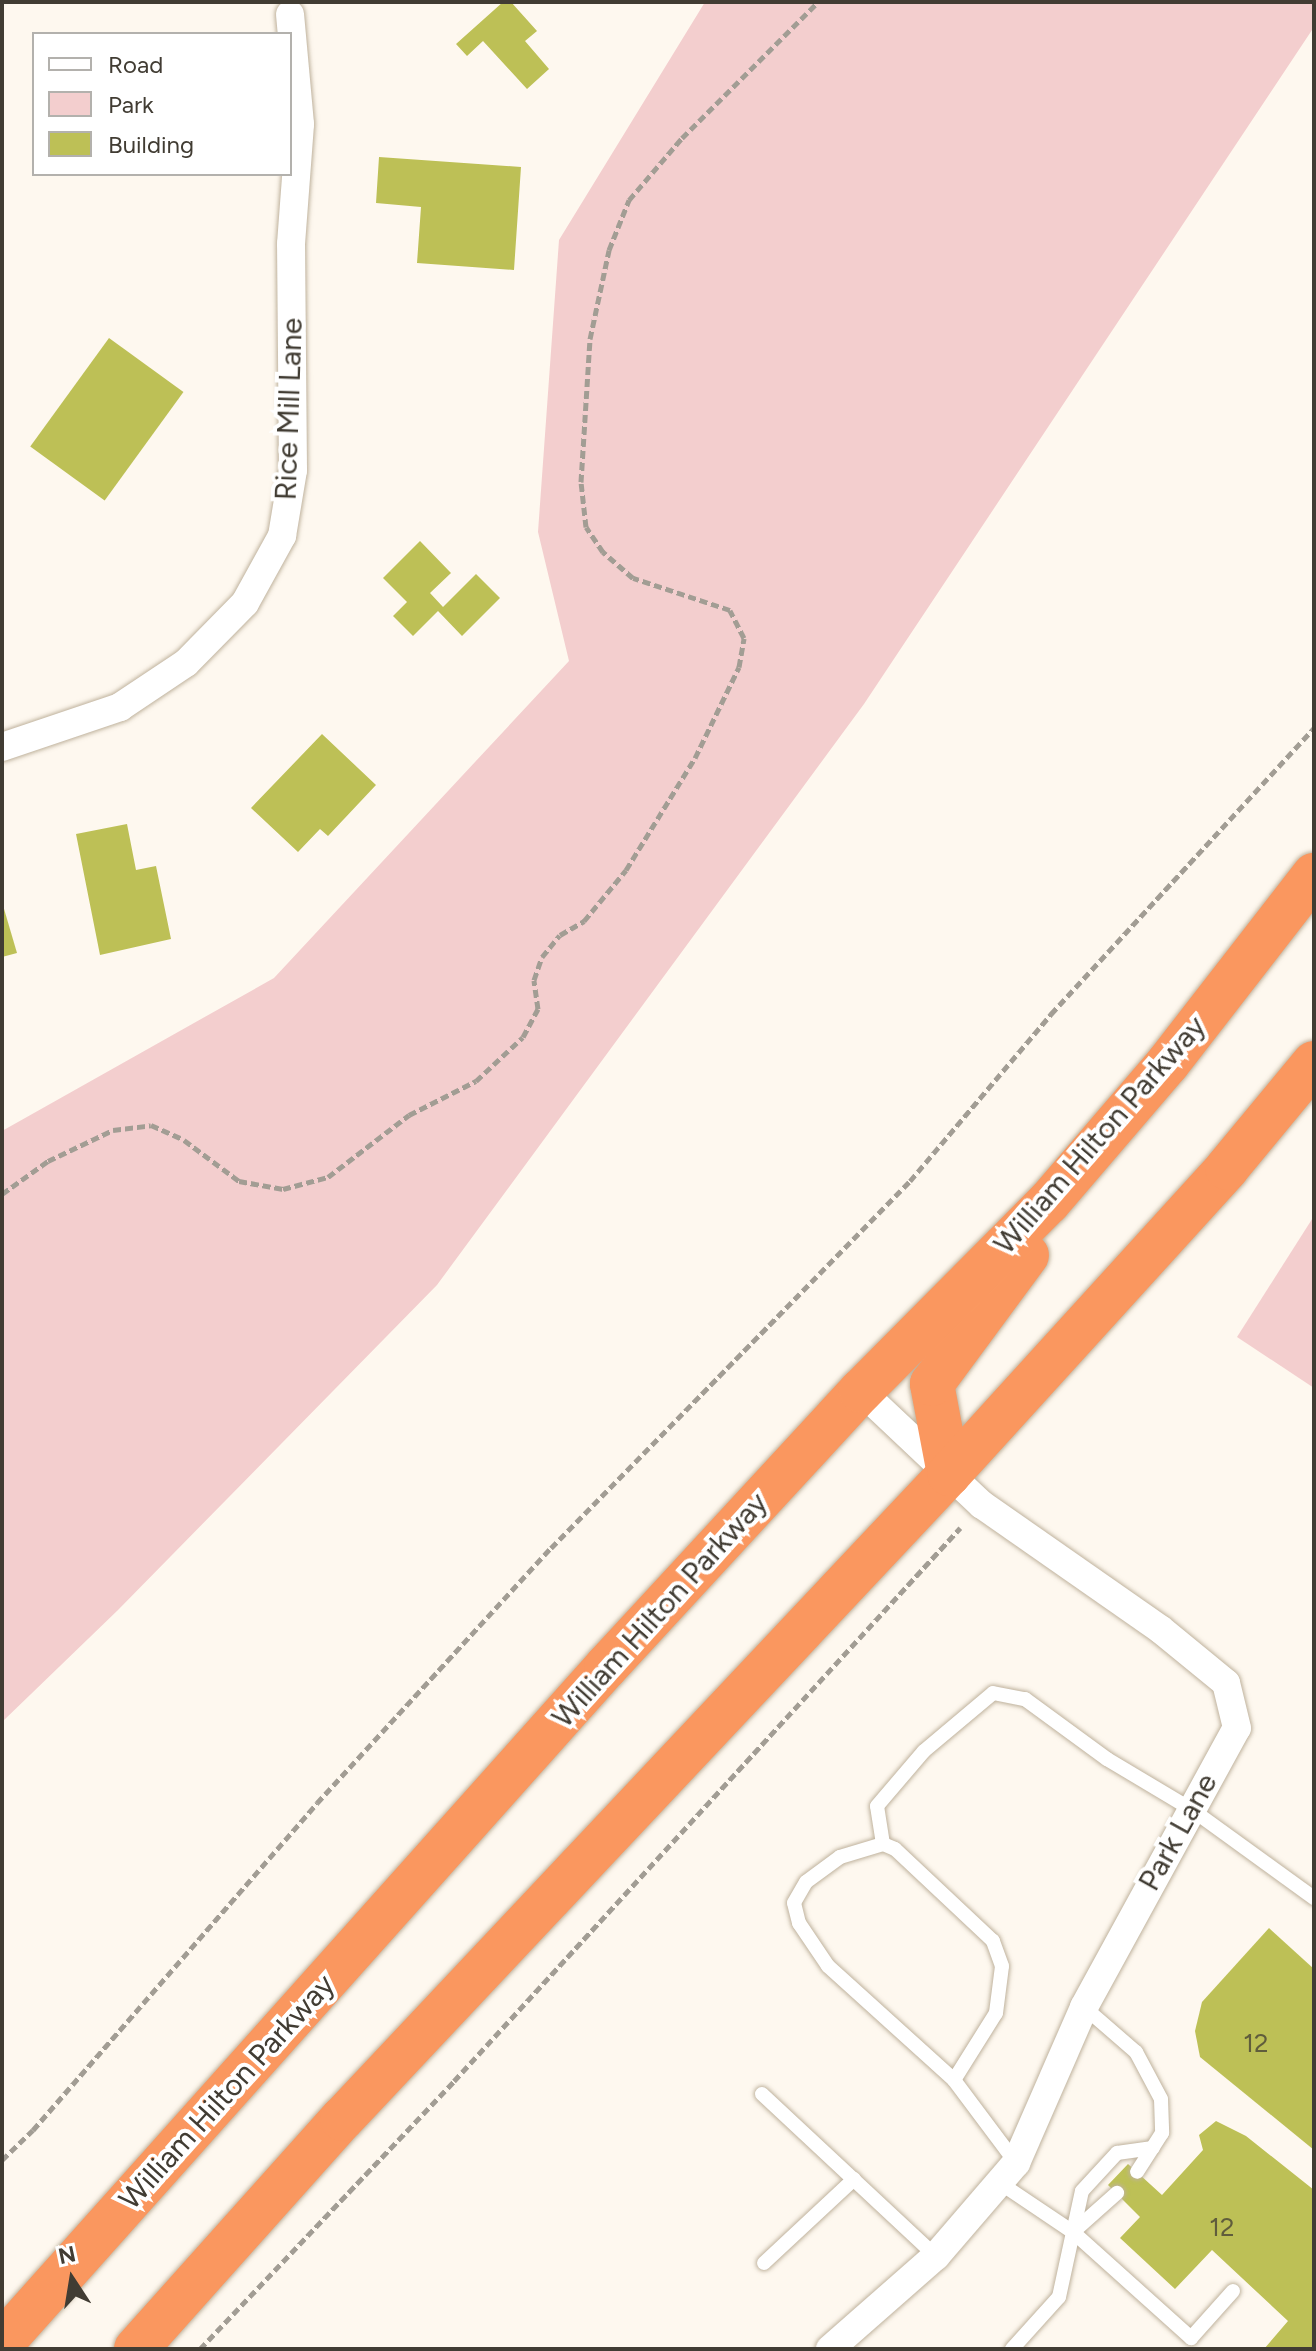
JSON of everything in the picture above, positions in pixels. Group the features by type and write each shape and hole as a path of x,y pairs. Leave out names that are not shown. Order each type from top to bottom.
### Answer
{"highway":[{"name":"William Hilton Parkway","path":"2,2343 596,1678 861,1391 1048,1203 1168,1063 1314,875"},
{"path":"949,1474 932,1384 1168,1063"},
{"path":"136,2349 342,2119 949,1474 1227,1168 1314,1063"},
{"path":"24,2349 148,2180"}],"street":[{"name":"Rice Mill Lane","path":"290,14 292,32"},
{"name":"Rice Mill Lane","path":"2,747 120,707 186,663 245,603 282,536 293,470 291,244 300,124 292,36"},
{"name":"Park Lane","path":"830,2349 936,2256 1008,2173 1084,2007 1237,1728 1226,1683 1160,1629 982,1505 861,1391"}],"lane":[{"path":"883,1844 877,1806 924,1751 993,1693 1025,1699 1107,1759 1191,1809 1314,1898"},
{"path":"954,2080 996,2013 1002,1966 993,1941 895,1849 883,1844 840,1857 806,1882 794,1903 799,1923 828,1966 954,2080 1008,2173 1186,2343 1233,2291"},
{"path":"1084,2007 1136,2052 1161,2099 1162,2133 1137,2172"},
{"path":"762,2094 936,2256"},
{"path":"1012,2349 1059,2297 1082,2191 1117,2153 1153,2148"},
{"path":"764,2263 854,2179"},
{"path":"1073,2232 1117,2193"}],"path":[{"path":"2,1194 48,1161 113,1130 151,1125 184,1140 239,1181 283,1189 328,1177 409,1115 476,1081 523,1037 538,1009 534,980 542,957 560,935 584,921 626,870 695,758 739,667 744,638 730,610 633,578 603,552 586,527 581,482 590,339 609,250 629,200 682,138 818,2"},
{"path":"2,2160 33,2130 317,1803 551,1548 910,1181 1051,1014 1314,728"},
{"path":"200,2349 454,2081 982,1505"}],"green space":[{"path":"705,2 1314,2 1314,27 864,704 437,1285 118,1610 2,1722 2,1131 274,978 569,661 538,532 559,240"},
{"path":"1314,1216 1314,1388 1237,1337"}],"building":[{"path":"503,2 511,2 537,31 525,41 549,69 527,89 483,41 467,56 456,44"},
{"path":"379,157 521,167 514,270 417,263 421,207 376,203"},
{"path":"109,338 183,392 105,500 30,446"},
{"path":"420,541 451,573 430,593 443,607 476,574 500,598 462,636 438,611 413,636 393,616 407,602 383,578"},
{"path":"322,734 376,785 328,836 320,829 298,852 251,808"},
{"path":"127,824 136,870 156,866 171,939 100,955 76,834"},
{"path":"2,902 17,953 2,957"},
{"path":"1269,1928 1314,1969 1314,2150 1200,2057 1195,2031 1202,2002"},
{"path":"1216,2121 1246,2136 1314,2190 1314,2349 1264,2349 1288,2321 1212,2250 1175,2289 1120,2238 1140,2217 1108,2185 1128,2164 1162,2195 1203,2150 1199,2135"}]}
